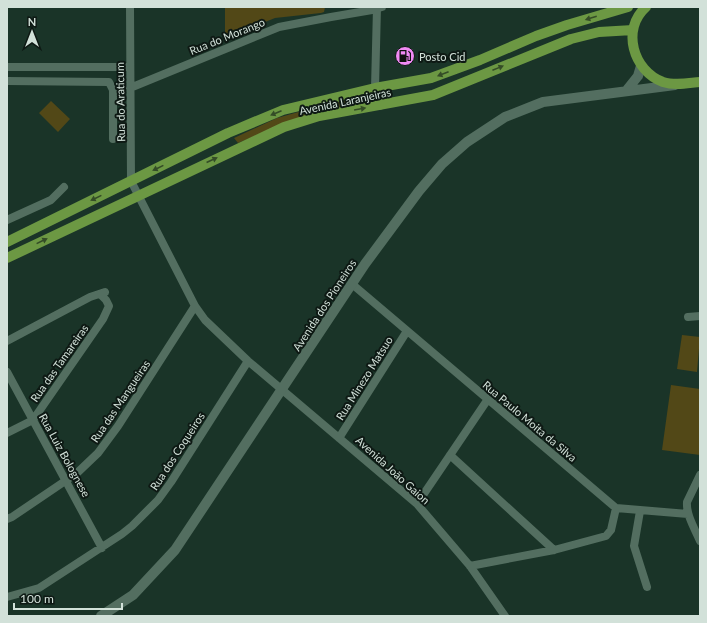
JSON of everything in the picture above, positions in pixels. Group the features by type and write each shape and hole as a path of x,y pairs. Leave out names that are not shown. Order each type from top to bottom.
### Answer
{"main road":[{"name":"Avenida Laranjeiras","path":"7,242 228,133 283,110 375,88 431,78 480,60 536,36 623,7"},
{"path":"646,7 637,19 633,30 632,43 635,55 641,66 651,76 664,82 678,84"},
{"name":"Avenida Laranjeiras","path":"7,258 284,126 319,116 380,106 432,95 571,39 599,32 633,30"},
{"path":"626,91 638,76 641,66"},
{"path":"695,82 700,78"},
{"name":"Avenida dos Pioneiros","path":"101,616 133,595 175,550 365,264 442,164 467,142 506,117 543,102 695,82"}],"street":[{"name":"Rua do Araticum","path":"130,7 132,181 138,195"},
{"path":"357,7 377,8 375,88 380,106"},
{"name":"Rua do Morango","path":"130,88 279,27 377,8"},
{"path":"7,68 130,67"},
{"path":"7,80 110,82 113,90 114,139"},
{"path":"7,220 51,200 64,187"},
{"path":"138,195 195,306 205,320 282,391"},
{"name":"Rua Paulo Moita da Silva","path":"352,284 616,508"},
{"name":"Rua das Tamareiras","path":"7,341 90,297 102,293 109,306 103,319 33,420 7,433"},
{"name":"Rua das Mangueiras","path":"7,519 77,473 93,458 118,426 195,306"},
{"path":"688,316 700,316"},
{"name":"Rua Minezo Matsuo","path":"339,438 407,331"},
{"name":"Rua dos Coqueiros","path":"7,597 39,588 102,548 132,526 158,500 171,482 248,361"},
{"name":"Rua Luiz Bolognese","path":"7,372 67,480 102,548"},
{"name":"Avenida João Gaion","path":"282,391 417,504 470,566 505,616"},
{"path":"417,504 488,399"},
{"path":"450,455 554,550"},
{"path":"700,475 687,502 688,514 700,540"},
{"path":"470,566 554,550 606,536 611,530 616,508 688,514"},
{"path":"640,511 634,546 647,587"}],"shaded area":[{"path":"225,7 325,7 324,12 321,13 275,18 225,38"},
{"path":"364,98 368,104 295,119 238,143 234,138 277,118 327,104"},
{"path":"51,101 70,119 58,132 39,113"},
{"path":"682,335 700,337 697,372 677,369"},
{"path":"671,385 700,389 700,455 662,450"}],"place":[{"name":"Posto Cid","path":"405,56"}]}
